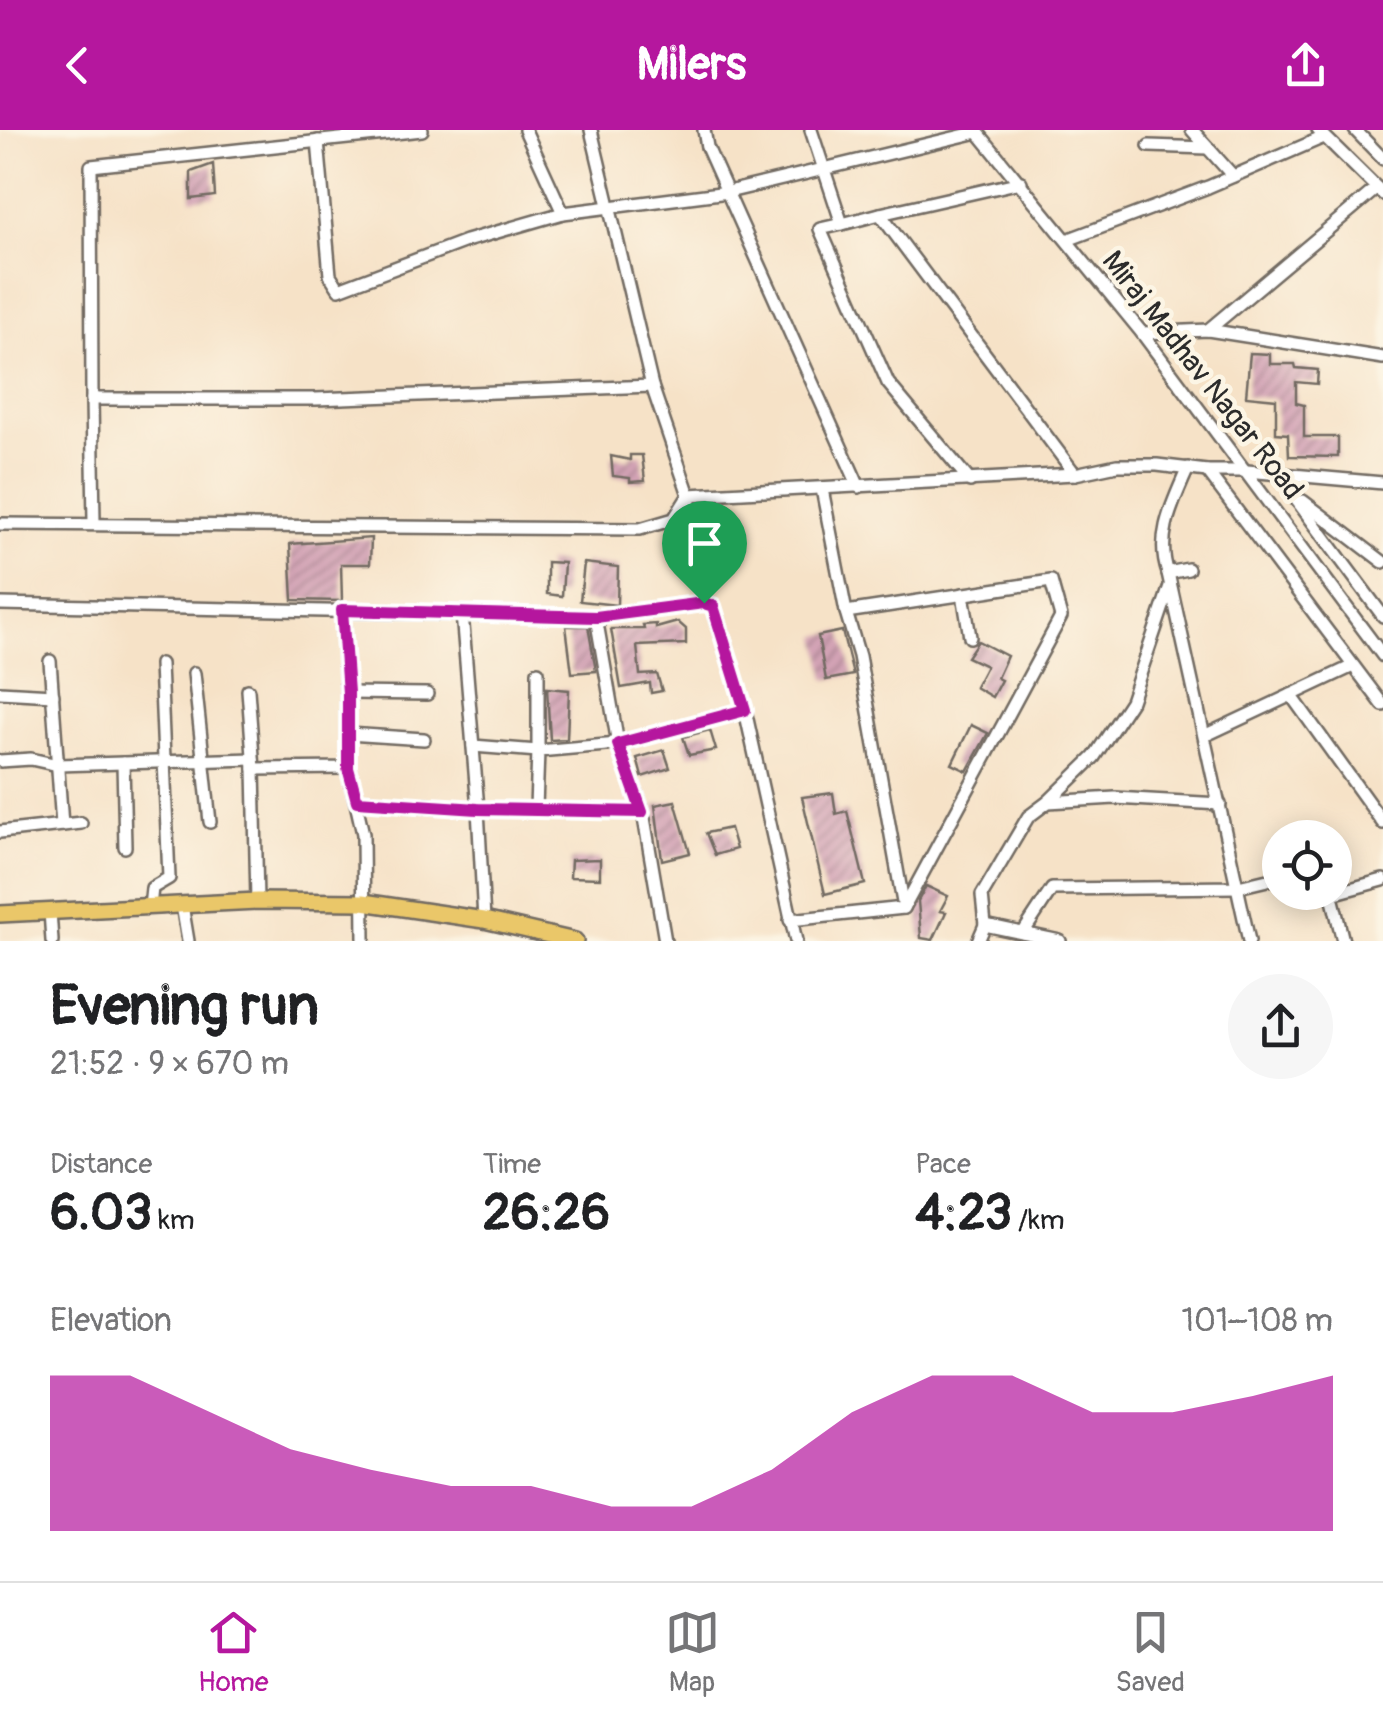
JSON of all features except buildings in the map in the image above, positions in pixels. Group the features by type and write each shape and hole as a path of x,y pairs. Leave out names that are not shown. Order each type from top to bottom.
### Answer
{"main road":[{"path":"0,914 257,901 364,902 484,920 575,941"}],"street":[{"path":"94,522 90,166 422,130"},
{"path":"525,130 563,213"},
{"path":"591,130 652,386 689,494 704,603"},
{"path":"704,130 707,147 859,487"},
{"path":"811,130 842,224"},
{"path":"1192,130 1233,176"},
{"path":"1355,130 1383,159"},
{"path":"318,141 330,275 339,289 466,241 563,213 728,192 977,131"},
{"name":"Miraj Madhav Nagar Road","path":"977,131 1142,333 1383,656"},
{"path":"1067,240 1233,176 1321,133 1380,191 1208,330"},
{"path":"1149,146 1208,148"},
{"path":"970,480 888,384 820,229 1021,182"},
{"path":"880,214 1075,474"},
{"path":"1142,333 1208,330 1383,358"},
{"path":"92,399 316,399 652,386"},
{"path":"689,494 1075,474 1117,465 1383,483"},
{"path":"1188,468 1166,519 1161,553 1206,735 1249,941"},
{"path":"1207,471 1383,706"},
{"path":"1276,474 1383,616"},
{"path":"822,490 858,656 904,908"},
{"path":"1288,490 1383,562"},
{"path":"0,524 640,529 674,519 689,494"},
{"path":"978,941 986,925 982,895 1028,817 1094,756 1131,701 1169,579 1188,569"},
{"path":"846,612 1051,581 1061,617 904,908"},
{"path":"963,594 970,637"},
{"path":"0,604 596,617 704,603 713,606 745,710 796,941"},
{"path":"342,610 348,768 363,834 364,941"},
{"path":"462,613 484,920"},
{"path":"596,617 618,744 642,812 665,941"},
{"path":"50,662 62,825"},
{"path":"150,907 152,888 169,878 160,664"},
{"path":"1206,735 1353,666"},
{"path":"536,808 538,672"},
{"path":"194,673 210,822"},
{"path":"248,690 257,901"},
{"path":"0,692 53,695"},
{"path":"348,693 427,694"},
{"path":"1291,695 1383,822"},
{"path":"473,746 538,751 618,744 745,710"},
{"path":"348,734 424,739"},
{"path":"0,761 30,759 58,765 204,760 348,768"},
{"path":"123,763 125,847"},
{"path":"1048,802 1115,798 1220,804"},
{"path":"357,801 478,809 642,812"},
{"path":"0,832 81,823"},
{"path":"1352,888 1383,880"},
{"path":"1023,933 1052,889 1238,887 1262,881"},
{"path":"182,905 188,941"},
{"path":"790,920 904,908"},
{"path":"1335,910 1343,941"},
{"path":"50,911 52,941"},
{"path":"986,925 1060,941"}],"route":[{"path":"704,603 713,606 745,710 618,744 642,812 478,809 357,801 348,768 342,610 596,617 704,603"}]}
